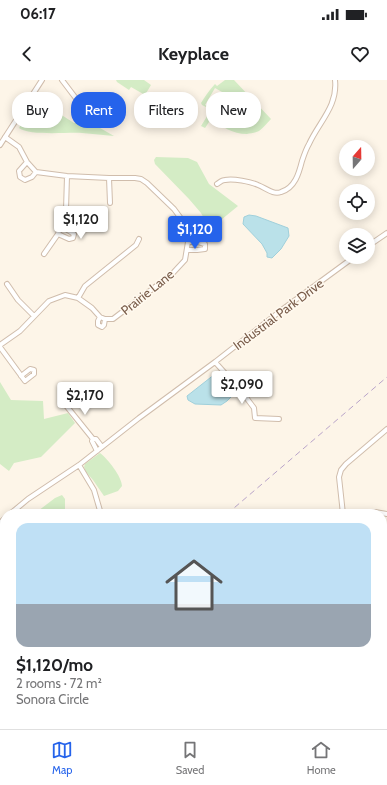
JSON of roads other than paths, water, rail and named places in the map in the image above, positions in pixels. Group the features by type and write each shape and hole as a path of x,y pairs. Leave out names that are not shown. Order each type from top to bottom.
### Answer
{"street":[{"path":"0,145 42,80"},
{"path":"62,80 72,92"},
{"path":"217,184 226,180 244,181 258,184 271,192 279,193 288,189 296,179 310,142 331,106 336,88 335,80"},
{"path":"5,137 19,147 27,162 36,172 32,177 25,180 20,177 19,171 27,162"},
{"name":"Prairie Lane","path":"36,172 67,176 141,179 174,209 188,228 188,242 185,260 172,274 113,319 105,319 100,317 92,308 78,298"},
{"path":"44,254 58,234 66,210 67,176"},
{"path":"109,178 110,203"},
{"path":"58,234 69,239 73,238 74,234 61,226"},
{"path":"375,241 387,233"},
{"path":"21,376 0,346 20,331 49,301 65,294 78,298 85,286 136,245 139,239"},
{"path":"187,250 205,249 205,244 188,242"},
{"name":"Industrial Park Drive","path":"16,509 28,499 79,465 139,418 344,264"},
{"path":"7,284 18,300 34,316"},
{"path":"100,317 98,325 102,327 105,319"},
{"path":"215,362 254,408 256,418 279,419"},
{"path":"64,403 93,439 96,439 102,447"},
{"path":"343,509 339,477 341,470 346,464 387,430"},
{"path":"93,439 92,442 97,451"},
{"path":"79,465 94,490 100,509"}],"water":[{"path":"249,215 256,216 288,228 289,236 281,249 272,258 267,257 267,253 262,244 243,224 244,217"},
{"path":"215,374 233,395 227,401 221,405 195,404 188,400 187,396"}],"railway":[{"path":"233,509 387,377"}]}
